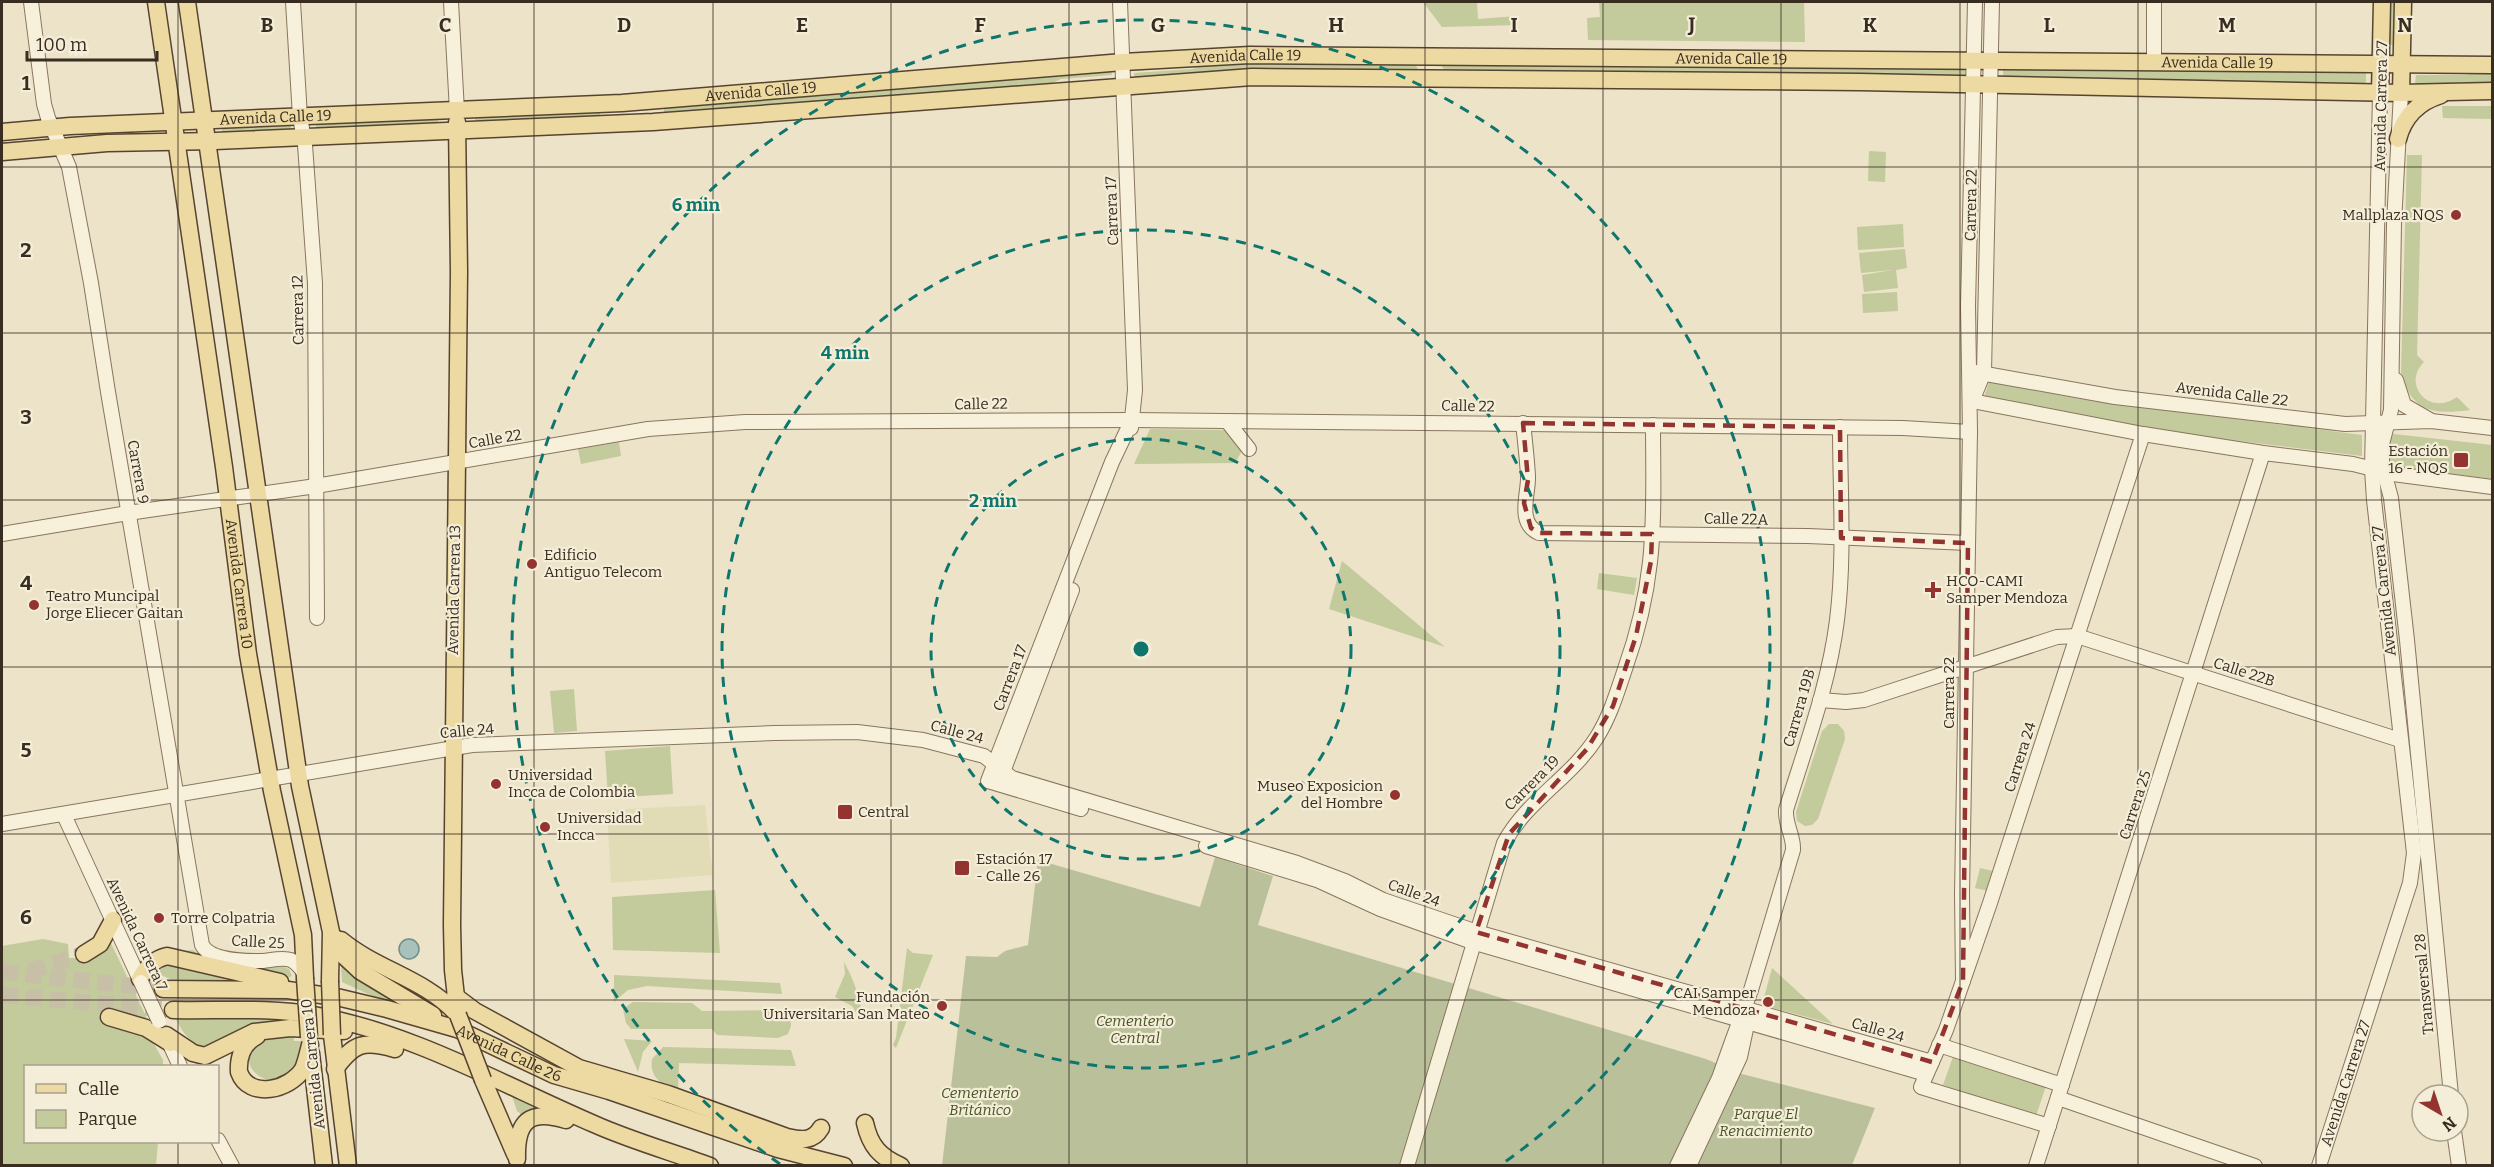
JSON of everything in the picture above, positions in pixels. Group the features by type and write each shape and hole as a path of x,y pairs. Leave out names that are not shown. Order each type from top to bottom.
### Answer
{"main road":[{"name":"Avenida Carrera 10","path":"156,2 228,498 248,654 270,779 303,935 309,1041 324,1166"},
{"name":"Avenida Carrera 10","path":"187,2 298,774 331,932 332,1035 348,1166"},
{"name":"Avenida Carrera 27","path":"2380,93 2382,2"},
{"name":"Avenida Carrera 27","path":"2400,93 2403,2"},
{"name":"Avenida Calle 19","path":"2,132 651,101 1123,62 1250,55 2493,65"},
{"name":"Avenida Calle 19","path":"2,152 107,143 207,141 653,122 1252,77 1973,84 2380,93 2493,91"},
{"path":"2398,139 2405,119 2416,107 2433,97 2449,92"},
{"name":"Avenida Carrera 13","path":"457,111 459,272 452,942 455,996 458,1022 487,1079 518,1162"},
{"path":"84,954 100,944 113,920"},
{"path":"331,932 360,955 429,989 458,1022"},
{"path":"140,980 144,971 157,959 174,957 268,980 309,987 341,998"},
{"name":"Avenida Calle 26","path":"163,988 288,990 341,998 458,1022 540,1070 610,1085"},
{"path":"455,996 475,1011 610,1085 787,1137 807,1139 816,1135 821,1128"},
{"name":"Avenida Calle 26","path":"173,1010 312,1014 346,1022 436,1052 487,1079 627,1137 710,1166"},
{"path":"109,1017 165,1033 193,1053 205,1056 219,1051 248,1034 290,1028 378,1033"},
{"path":"290,1028 259,1035 247,1043 238,1066 238,1072 244,1082 268,1089 285,1085 303,1069 309,1041"},
{"path":"335,1069 355,1047 372,1043 487,1079"},
{"path":"666,1102 733,1134 778,1149 844,1166"},
{"path":"518,1162 516,1142 522,1126 542,1114 627,1137"},
{"path":"865,1124 871,1143 876,1150 886,1159 901,1166"}],"street":[{"name":"Carrera 9","path":"31,2 44,104 72,180 91,283 202,945 206,951"},
{"name":"Carrera 12","path":"293,2 300,117 304,137 315,283 317,618"},
{"name":"Avenida Carrera 13","path":"451,2 457,111"},
{"name":"Carrera 17","path":"996,775 1112,462 1132,420 1135,390 1120,2"},
{"name":"Carrera 22","path":"1971,403 1984,372 1990,85 1982,60 1975,2"},
{"name":"Carrera 22","path":"1963,981 1965,667 1971,403 1968,306 1973,84 1982,60 1992,2"},
{"path":"2154,2 2154,61"},
{"name":"Avenida Carrera 27","path":"2319,1166 2412,876 2414,853 2374,500 2382,444 2380,93"},
{"name":"Avenida Carrera 27","path":"2382,422 2391,364 2400,93"},
{"path":"2391,364 2404,405 2431,421"},
{"name":"Avenida Calle 22","path":"1969,371 2115,397 2345,424 2431,421 2493,428"},
{"path":"1971,403 2143,434 2263,453 2353,464 2410,476 2493,486"},
{"name":"Calle 22","path":"2,534 316,486 667,427 755,422 1132,420 1523,423 1970,432"},
{"path":"1227,421 1249,449"},
{"name":"Calle 22A","path":"1523,423 1528,480 1524,503 1529,523 1534,531 1539,533 1841,538 1968,543"},
{"name":"Carrera 19","path":"1407,1166 1504,843 1515,824 1596,738 1613,705 1636,636 1647,583 1652,534 1653,425"},
{"name":"Carrera 19B","path":"1689,1166 1740,1057 1751,990 1792,857 1794,845 1786,824 1786,810 1820,700 1837,623 1842,553 1839,428"},
{"name":"Carrera 24","path":"1926,1074 1963,981 2143,434"},
{"name":"Carrera 25","path":"2036,1166 2263,453"},
{"name":"Avenida Carrera 27","path":"2378,470 2391,498 2430,869"},
{"path":"2394,530 2399,521 2398,491 2410,476"},
{"path":"1820,700 1846,702 1864,700 2057,638 2077,636"},
{"name":"Calle 22B","path":"2077,636 2400,740"},
{"name":"Calle 24","path":"2,824 453,747 749,734 857,732 940,743 984,756 996,775 1294,872 1339,889 1380,909 1745,1016 1926,1074 2049,1126"},
{"name":"Avenida Carrera 7","path":"64,815 180,1065"},
{"name":"Transversal 28","path":"2430,869 2450,1083"},
{"name":"Calle 25","path":"206,951 219,957 263,961 289,959 297,963 305,976"},
{"name":"Carrera 19B","path":"1677,1166 1719,1078 1745,1016"},
{"path":"1939,1045 2058,1096 2233,1166"},
{"path":"2058,1096 2255,1166"},
{"path":"219,1142 232,1166"},
{"path":"2455,1143 2458,1166"}],"highlighted area":[{"path":"1523,423 1840,427 1841,538 1968,543 1963,981 1932,1062 1476,932 1509,834 1587,749 1613,706 1636,636 1651,561 1652,534 1539,533 1531,528 1524,503 1528,480"}],"shaded area":[{"path":"705,805 713,875 611,883 607,810"}],"green space":[{"path":"1423,2 1477,2 1478,19 1517,16 1518,25 1442,27"},
{"path":"1599,2 1804,2 1805,42 1588,40 1587,18 1600,17"},
{"path":"2390,2 2398,2 2397,45 2389,45"},
{"path":"1414,62 1420,73 1135,79 1134,73 1192,69 1212,63"},
{"path":"1439,62 1965,68 1965,77 1445,71"},
{"path":"2003,68 2366,73 2366,85 2003,79"},
{"path":"1111,69 1112,75 1061,79 1050,84 664,114 664,108 717,104 744,98"},
{"path":"2492,72 2492,84 2415,84 2416,75 2466,75"},
{"path":"2442,106 2492,106 2492,119 2443,118"},
{"path":"600,110 600,117 475,123 475,116"},
{"path":"438,116 438,123 316,128 316,123"},
{"path":"291,125 291,130 222,133 222,128"},
{"path":"1869,151 1886,152 1885,182 1868,181"},
{"path":"2407,155 2422,155 2417,355 2424,362 2418,371 2417,388 2429,401 2447,402 2457,397 2470,410 2446,412 2426,408 2411,396 2401,374"},
{"path":"1903,224 1904,247 1858,250 1857,227"},
{"path":"1905,249 1907,268 1896,270 1898,288 1864,292 1862,275 1893,270 1861,273 1859,253"},
{"path":"1897,292 1898,311 1863,313 1862,294"},
{"path":"1989,381 2075,398 2362,435 2362,456 2181,434 1984,398"},
{"path":"1150,429 1228,430 1243,449 1235,463 1134,464"},
{"path":"2394,434 2492,445 2492,479 2390,466 2388,445"},
{"path":"619,442 621,456 581,464 578,449"},
{"path":"1342,561 1445,647 1329,609"},
{"path":"1599,573 1637,578 1634,595 1597,589"},
{"path":"574,689 577,731 554,733 550,691"},
{"path":"1829,724 1838,724 1844,731 1845,739 1818,819 1812,825 1805,826 1797,821 1796,812 1822,731"},
{"path":"670,746 673,794 608,798 605,751"},
{"name":"Cementerio Central","path":"1215,857 1273,876 1258,925 1706,1059 1742,1074 1875,1108 1852,1165 942,1166 966,956 997,957 1005,951 1028,945 1038,860 1200,907"},
{"path":"1980,868 1993,871 1988,891 1975,888"},
{"path":"715,890 720,953 613,950 612,897"},
{"path":"108,937 154,1033 99,1014 99,1017 149,1035 163,1060 163,1065 24,1065 24,1143 158,1143 156,1165 2,1166 2,946 43,939 68,944 69,958 78,958"},
{"path":"907,948 913,953 933,955 896,1048 893,1045 896,1038"},
{"path":"193,950 224,962 249,966 284,967 289,969 292,976 283,980 160,953"},
{"path":"165,961 260,981 177,982 154,972"},
{"path":"341,961 397,1001 379,999 342,982"},
{"path":"844,962 857,991 862,1022 852,1006 835,997 845,974"},
{"path":"1772,968 1833,1024 1762,1005"},
{"path":"614,975 780,983 782,994 647,986 628,990 614,1002"},
{"path":"633,1002 692,1003 702,1011 780,1010 790,1016 791,1026 788,1034 778,1038 717,1035 712,1029 631,1029 626,1023 623,1009"},
{"path":"291,1015 291,1021 222,1045 198,1049 199,1046 185,1034 175,1017"},
{"path":"293,1031 294,1041 302,1041 297,1063 288,1075 276,1080 264,1079 254,1072 249,1063 251,1051 261,1039"},
{"path":"624,1039 652,1041 643,1052 638,1072"},
{"path":"663,1047 791,1050 796,1066 679,1063 678,1092 658,1080 653,1071 652,1059"},
{"path":"1953,1057 2046,1086 2036,1116 1943,1085"},
{"path":"512,1096 542,1110 524,1117 517,1111"}],"water":[{"path":"409,939 416,942 419,949 416,956 409,959 402,956 399,949 402,942"}],"tunnel":[{"path":"30,971 84,954"},
{"path":"2,972 163,989"},
{"path":"2,995 173,1010"}],"place":[{"name":"Mallplaza NQS","path":"2456,215"},
{"name":"Estación 16 - NQS","path":"2461,460"},
{"name":"Edificio Antiguo Telecom","path":"532,564"},
{"name":"HCO-CAMI Samper Mendoza","path":"1933,590"},
{"name":"Teatro Muncipal Jorge Eliecer Gaitan","path":"34,605"},
{"name":"Universidad Incca de Colombia","path":"496,784"},
{"name":"Museo Exposicion del Hombre","path":"1395,795"},
{"name":"Central","path":"845,812"},
{"name":"Universidad Incca","path":"545,827"},
{"name":"Estación 17 - Calle 26","path":"962,868"},
{"name":"Torre Colpatria","path":"159,918"},
{"name":"CAI Samper Mendoza","path":"1768,1002"},
{"name":"Fundación Universitaria San Mateo","path":"942,1006"}],"park label":[{"name":"Cementerio Británico","path":"980,1102"},
{"name":"Parque El Renacimiento","path":"1766,1122"}]}
